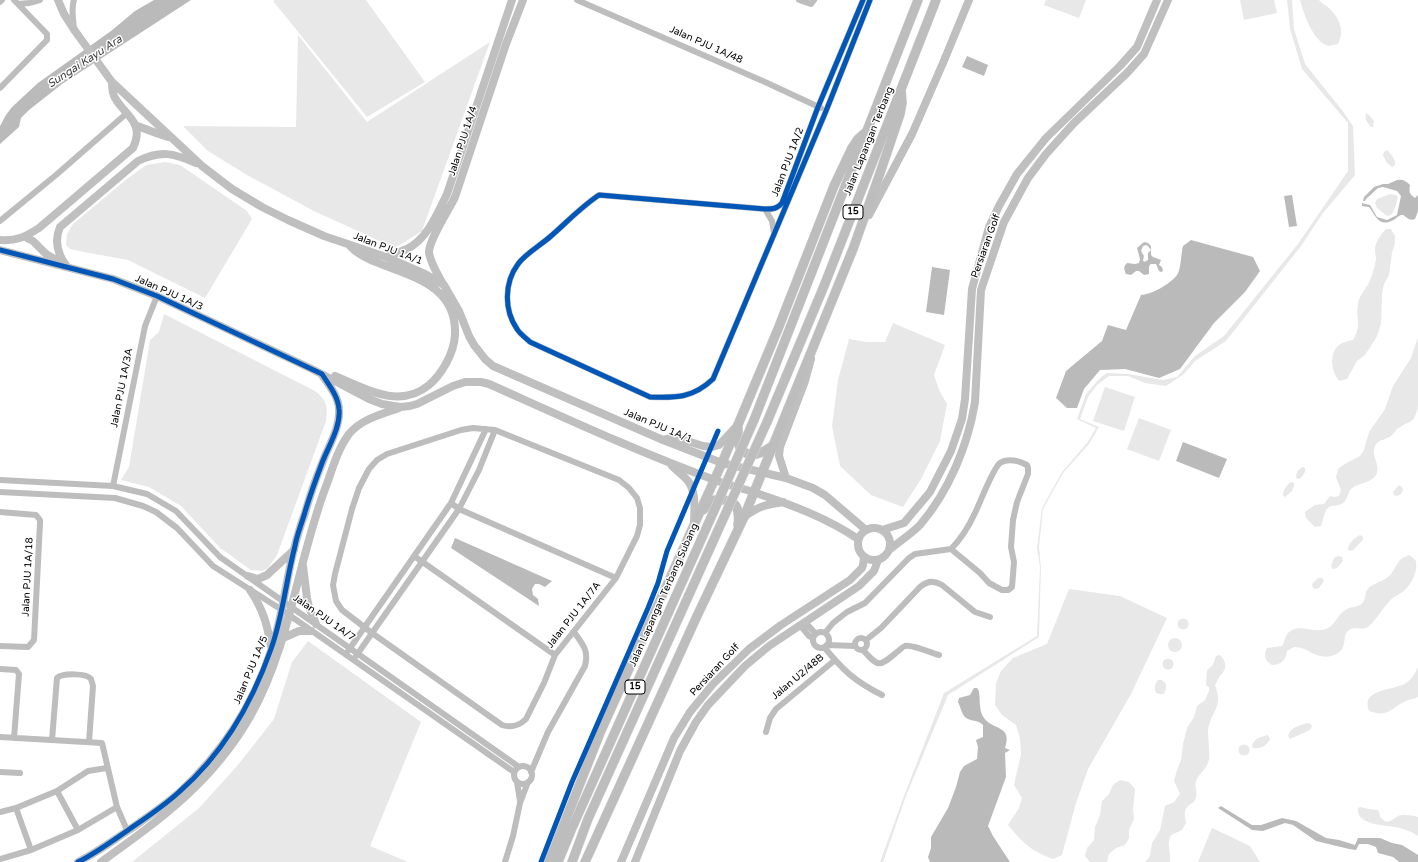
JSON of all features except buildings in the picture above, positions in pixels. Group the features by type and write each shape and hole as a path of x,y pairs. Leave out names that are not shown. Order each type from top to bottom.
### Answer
{"main road":[{"name":"Jalan Lapangan Terbang","path":"713,513 754,420 918,0"},
{"name":"Jalan Lapangan Terbang","path":"572,862 588,819 767,422 824,286 936,0"},
{"path":"585,862 696,616 744,517 853,249 900,114 902,103 901,90"},
{"path":"549,862 600,733 715,480 778,329 834,186 852,148 858,139 867,131"},
{"path":"738,425 739,443 741,449 745,452 751,454 763,453 773,445"},
{"path":"700,514 712,501 720,499 727,501 736,507 739,515 738,529"},
{"name":"Jalan Lapangan Terbang Subang","path":"558,862 713,513"}],"street":[{"path":"16,2 29,3 40,0"},
{"name":"Jalan PJU 1A/1","path":"58,0 64,14 75,31 111,81 202,166 232,188 265,208 306,229 386,257 425,274 444,285 459,311 474,345 485,359 493,366 663,440 722,462 786,478 813,488 824,495 866,530"},
{"path":"74,0 73,14 75,31"},
{"name":"Jalan PJU 1A/4","path":"444,285 432,263 429,250 430,245 512,0"},
{"name":"Jalan PJU 1A/4","path":"386,257 406,249 423,238 455,197 523,0"},
{"name":"Jalan PJU 1A/48","path":"577,0 764,82 826,111"},
{"path":"799,0 811,4 814,0"},
{"name":"Jalan PJU 1A/2","path":"863,0 818,107 782,202 776,209 599,194 519,263 510,276 506,300 510,316 518,330 530,342 650,397 671,398 691,394 702,389 713,379 826,111 870,0"},
{"path":"853,249 873,207 890,178 912,134 969,0"},
{"name":"Persiaran Golf","path":"882,530 904,522 925,498 930,492 951,451 962,419 965,399 972,289 989,227 998,206 1017,174 1046,138 1120,66 1137,47 1157,0"},
{"name":"Persiaran Golf","path":"889,550 919,525 928,514 940,498 960,456 972,419 975,402 981,290 1002,227 1009,211 1028,178 1046,154 1074,123 1127,73 1144,54 1168,0"},
{"path":"0,88 47,40 48,37 47,34 16,2"},
{"path":"1120,66 1127,73"},
{"path":"0,240 12,240 25,237 39,228 133,148 137,140 135,125 115,98 111,81"},
{"path":"0,221 56,175 127,113"},
{"path":"135,125 171,137"},
{"path":"67,267 58,253 57,244 60,227 138,161 147,156 172,154 202,166"},
{"path":"765,209 772,221 774,233"},
{"path":"25,237 33,241 46,254 67,267"},
{"path":"312,369 320,370 382,396 395,397 409,395 428,386 436,378 451,354 455,326 453,314 438,290 426,283 374,262 355,252 348,244"},
{"name":"Jalan PJU 1A/3","path":"0,250 113,278 157,296 322,374"},
{"name":"Jalan PJU 1A/3A","path":"113,486 145,326 157,296"},
{"path":"786,478 779,456 780,447 805,381 812,350"},
{"path":"322,374 369,399 400,407 417,404 453,386 465,382 481,382 489,384 642,452 715,480 784,502 841,528 858,539"},
{"name":"Jalan PJU 1A/5","path":"78,862 87,858 180,792 216,754 244,711 272,648 282,610 294,550 313,485 339,419 337,400 322,374"},
{"name":"Jalan PJU 1A/5","path":"101,862 146,830 179,803 211,772 231,747 250,716 267,682 290,616 303,561 320,502 344,441 357,426 365,420 400,407"},
{"path":"663,440 675,437 712,448 719,445 738,425"},
{"path":"345,654 450,503 486,429"},
{"name":"Jalan PJU 1A/7A","path":"486,429 495,430 619,480 630,488 637,498 640,508 640,525 637,536 616,578 555,655 544,683 526,719 522,723 508,726 502,725 342,610 336,601 333,585 352,509 359,488 369,469 377,460 387,454 461,430 486,429"},
{"path":"353,660 459,509 479,470 495,430"},
{"path":"825,633 833,623 847,612 866,603 909,558 915,554 951,549 969,526 998,465 1002,462 1016,461 1027,465 1028,474 1017,502 1013,520 1011,547 1014,562 1012,587 1008,590 1002,590 989,583 980,573 951,549"},
{"path":"668,462 689,482 694,498 694,527"},
{"name":"Jalan PJU 1A/7","path":"0,480 113,486 147,494 176,511 220,557 292,607 345,654 514,772"},
{"name":"Jalan PJU 1A/7","path":"0,492 115,498 156,512 178,528 213,566 290,616 358,653 519,767"},
{"path":"744,517 756,508 784,502"},
{"path":"450,503 459,509 616,578"},
{"name":"Jalan PJU 1A/18","path":"0,512 36,515 40,520 34,640 28,647 0,646"},
{"path":"877,528 882,530 888,537 890,546 883,558 874,561 864,557 858,549 858,539 862,532 866,530 877,528"},
{"path":"248,576 258,579 268,575 294,550"},
{"path":"414,556 555,655"},
{"name":"Persiaran Golf","path":"621,862 674,738 690,712 713,684 749,649 850,580 864,565 864,557"},
{"name":"Persiaran Golf","path":"635,862 680,751 708,704 745,666 769,646 859,586 874,571 878,560"},
{"path":"283,638 299,631 314,628 307,598 303,561"},
{"path":"866,640 881,628 920,587 928,582 938,582 975,612 990,617"},
{"path":"250,590 260,604 272,648"},
{"path":"802,624 815,636"},
{"path":"505,862 514,832 520,803 531,776 531,772 548,732 585,666 587,659 586,649 574,632"},
{"path":"825,633 820,632 815,636 814,643 817,646 827,644 854,644"},
{"path":"825,633 828,636 827,644 835,660 842,668 867,688 882,695"},
{"path":"854,644 857,638 860,637 866,640"},
{"path":"863,650 867,645 866,640"},
{"path":"854,644 857,649 863,650 878,664 884,663 904,646 910,646 939,655"},
{"name":"Jalan U2/48B","path":"766,732 770,718 776,709 835,660"},
{"path":"0,669 16,670 19,674 14,738"},
{"path":"52,740 57,678 62,675 86,675 91,679 93,686 89,742"},
{"path":"713,684 723,688"},
{"path":"0,737 102,743 117,807 127,830"},
{"path":"520,803 514,772 519,767 527,767 531,772"},
{"path":"0,812 16,808 57,791 88,771 107,768"},
{"path":"0,772 20,773"},
{"path":"517,782 521,784 528,782"},
{"path":"57,791 78,830"},
{"path":"0,859 31,850 78,830 117,807"},
{"path":"16,808 31,850"}],"shaded area":[{"path":"366,0 425,82 367,117 273,1"},
{"path":"1046,0 1086,0 1079,18 1044,5"},
{"path":"1240,0 1274,0 1277,13 1244,20"},
{"path":"1287,0 1292,0 1294,29 1305,64 1353,126 1355,175 1323,213 1301,246 1226,341 1195,361 1184,374 1166,386 1145,383 1128,376 1109,376 1097,385 1088,397 1080,419 1099,427 1089,444 1063,473 1043,509 1039,547 1041,567 1039,637 948,695 906,796 883,862 880,862 944,693 1037,636 1040,567 1037,548 1042,508 1062,472 1087,443 1096,428 1077,419 1086,394 1101,377 1107,373 1128,374 1163,380 1177,377 1195,356 1224,336 1298,244 1348,171 1348,123 1302,69 1290,29"},
{"path":"1300,0 1319,0 1333,12 1339,21 1341,29 1338,44 1328,46 1321,42 1308,22"},
{"path":"298,35 367,122 490,42 422,231 395,248 314,211 247,175 208,151 183,126 296,127"},
{"path":"1366,114 1368,114 1374,121 1373,127 1371,127 1367,121"},
{"path":"1387,150 1395,161 1395,165 1392,167 1387,163 1383,155"},
{"path":"165,162 180,165 247,211 252,219 205,298 128,260 70,249 66,245 67,234 73,224 146,165"},
{"path":"1390,194 1398,197 1392,214 1387,216 1377,208 1375,203 1377,199"},
{"path":"1386,229 1391,229 1395,236 1395,243 1389,275 1384,284 1382,294 1381,324 1377,336 1365,355 1357,361 1347,379 1339,381 1332,365 1334,352 1338,346 1344,342 1353,340 1356,334 1358,329 1357,309 1359,301 1369,283 1373,271 1376,259 1375,250 1377,241"},
{"path":"164,314 315,391 326,404 326,421 277,555 268,568 262,571 251,570 220,548 181,506 149,487 121,480 129,467 150,340 159,332"},
{"path":"893,323 945,345 934,375 939,390 947,404 940,441 921,479 903,507 871,495 840,466 832,426 838,380 849,339 867,342 885,342"},
{"path":"1418,337 1418,407 1415,417 1413,420 1398,429 1390,437 1377,443 1374,455 1377,471 1374,478 1352,488 1342,504 1329,507 1324,514 1321,526 1315,527 1306,518 1305,512 1315,505 1324,504 1330,496 1339,496 1341,490 1336,477 1338,469 1360,456 1364,450 1369,432 1385,409 1393,386 1411,358"},
{"path":"1105,387 1135,397 1124,431 1093,421"},
{"path":"1139,418 1171,430 1159,461 1127,449"},
{"path":"1303,467 1305,468 1305,472 1301,478 1296,478 1296,474"},
{"path":"1291,482 1294,483 1292,491 1285,497 1283,495 1284,491"},
{"path":"1399,485 1403,490 1401,494 1397,496 1394,495 1393,492"},
{"path":"1360,535 1363,537 1363,540 1353,550 1349,551 1348,548 1351,542"},
{"path":"1409,555 1416,561 1414,577 1410,584 1405,590 1390,601 1369,626 1366,628 1352,629 1348,631 1345,636 1343,647 1337,654 1326,657 1316,655 1299,647 1294,647 1287,651 1286,657 1280,663 1275,665 1272,665 1265,658 1267,648 1282,646 1288,633 1294,629 1303,628 1319,630 1330,627 1344,611 1361,604 1365,599 1366,591 1374,584 1388,577 1401,559"},
{"path":"1338,556 1342,557 1343,561 1337,568 1333,569 1331,566 1334,558"},
{"path":"1318,578 1322,578 1324,581 1319,588 1313,588 1312,584"},
{"path":"1069,589 1120,596 1167,618 1131,694 1088,769 1076,803 1062,855 1053,859 1028,846 1008,825 1019,808 1022,798 1014,785 1021,754 1020,738 1016,725 1002,715 995,705 996,683 1001,671 1013,658 1047,644"},
{"path":"1181,619 1185,619 1187,620 1187,628 1181,629 1178,626 1178,622"},
{"path":"1175,638 1180,640 1182,645 1180,650 1175,652 1170,650 1168,645 1170,640"},
{"path":"308,641 421,722 370,846 408,862 132,862 199,808 238,765 274,719 292,662"},
{"path":"1220,655 1224,660 1225,668 1215,685 1218,700 1209,724 1209,759 1207,766 1196,782 1196,797 1194,802 1185,810 1186,823 1182,830 1171,835 1169,845 1170,862 1145,862 1150,856 1152,843 1160,830 1165,806 1174,802 1180,794 1174,781 1181,760 1187,728 1194,717 1197,706 1205,700 1209,691 1209,687 1206,685 1207,670 1213,665 1216,656"},
{"path":"1168,658 1172,660 1174,664 1172,668 1168,670 1164,668 1162,664 1164,660"},
{"path":"1418,667 1418,697 1406,701 1385,713 1369,711 1369,698 1380,691 1401,686 1406,683 1412,678"},
{"path":"1158,680 1162,680 1166,684 1164,694 1156,693 1155,686"},
{"path":"1307,723 1311,724 1312,727 1310,730 1290,739 1288,736 1289,733 1295,727"},
{"path":"1268,735 1270,739 1265,745 1258,748 1253,748 1253,743 1256,740 1260,737"},
{"path":"1242,745 1246,745 1248,746 1248,754 1242,755 1239,752 1239,748"},
{"path":"1120,780 1129,782 1135,789 1133,809 1134,819 1129,830 1129,838 1125,845 1116,848 1109,854 1107,862 1090,862 1085,856 1087,848 1094,840 1095,827 1100,815 1102,801 1109,794 1113,785"},
{"path":"1360,807 1379,811 1380,817 1386,822 1400,815 1418,817 1418,836 1400,828 1374,824 1367,821 1358,814 1358,808"},
{"path":"1212,828 1250,846 1260,862 1198,862"}],"water":[{"name":"Sungai Kayu Ara","path":"154,0 191,0 62,84 29,110 21,118 19,127 0,144 0,126 12,107 38,83 111,31 135,11"},
{"path":"967,56 988,65 984,76 962,67"},
{"path":"1397,180 1407,182 1410,185 1410,192 1415,198 1418,195 1418,211 1415,219 1413,220 1402,215 1390,222 1385,223 1376,217 1369,207 1362,206 1362,203 1370,205 1377,217 1387,220 1397,215 1401,196 1397,191 1383,187 1378,188 1365,201 1363,201 1364,197 1374,187 1388,184"},
{"path":"1292,195 1297,226 1289,227 1284,196"},
{"path":"1191,240 1253,257 1260,271 1245,292 1214,323 1180,369 1159,378 1125,369 1100,370 1084,389 1077,408 1067,408 1056,398 1066,371 1102,341 1108,325 1126,330 1141,295 1151,293 1161,288 1177,275 1183,246"},
{"path":"1144,242 1148,243 1151,246 1151,250 1151,255 1161,260 1159,265 1162,267 1163,271 1159,271 1156,264 1151,264 1149,266 1149,274 1144,275 1139,271 1136,271 1131,275 1126,274 1124,268 1127,263 1139,263 1140,259 1137,248","holes":["1146,245 1151,250 1148,253 1148,260 1144,262 1144,256 1141,251 1143,246"]},
{"path":"932,267 950,270 944,315 926,312"},
{"path":"1183,442 1227,459 1219,478 1176,461"},
{"path":"455,538 552,581 545,587 535,584 532,589 533,595 538,599 539,606 451,548"},
{"path":"974,688 977,688 979,693 981,710 984,718 1004,732 1007,741 1005,748 1010,750 1005,753 1006,777 988,826 1010,862 930,862 928,857 931,848 931,837 948,808 960,772 964,766 977,759 978,747 976,740 983,737 983,725 965,717 958,702 959,698 970,695"},
{"path":"1221,806 1252,825 1261,825 1282,818 1296,821 1326,838 1355,845 1358,838 1380,838 1402,845 1418,855 1418,862 1399,862 1393,857 1378,853 1376,847 1368,844 1359,844 1356,850 1316,841 1293,825 1285,823 1263,831 1252,830 1218,808"}],"cycle path":[{"path":"863,0 818,107 780,205 775,208 765,209 599,195 525,257 513,271 508,288 508,305 513,322 520,333 530,342 650,397 684,396 698,390 713,379 826,111 870,0"},
{"path":"0,250 113,279 157,296 322,374 335,395 339,409 338,423 334,437 315,481 297,537 271,649 255,689 245,708 222,744 209,761 179,792 161,807 118,837 78,862"},
{"path":"541,862 572,782 648,608 658,583 667,551 718,431"}]}
